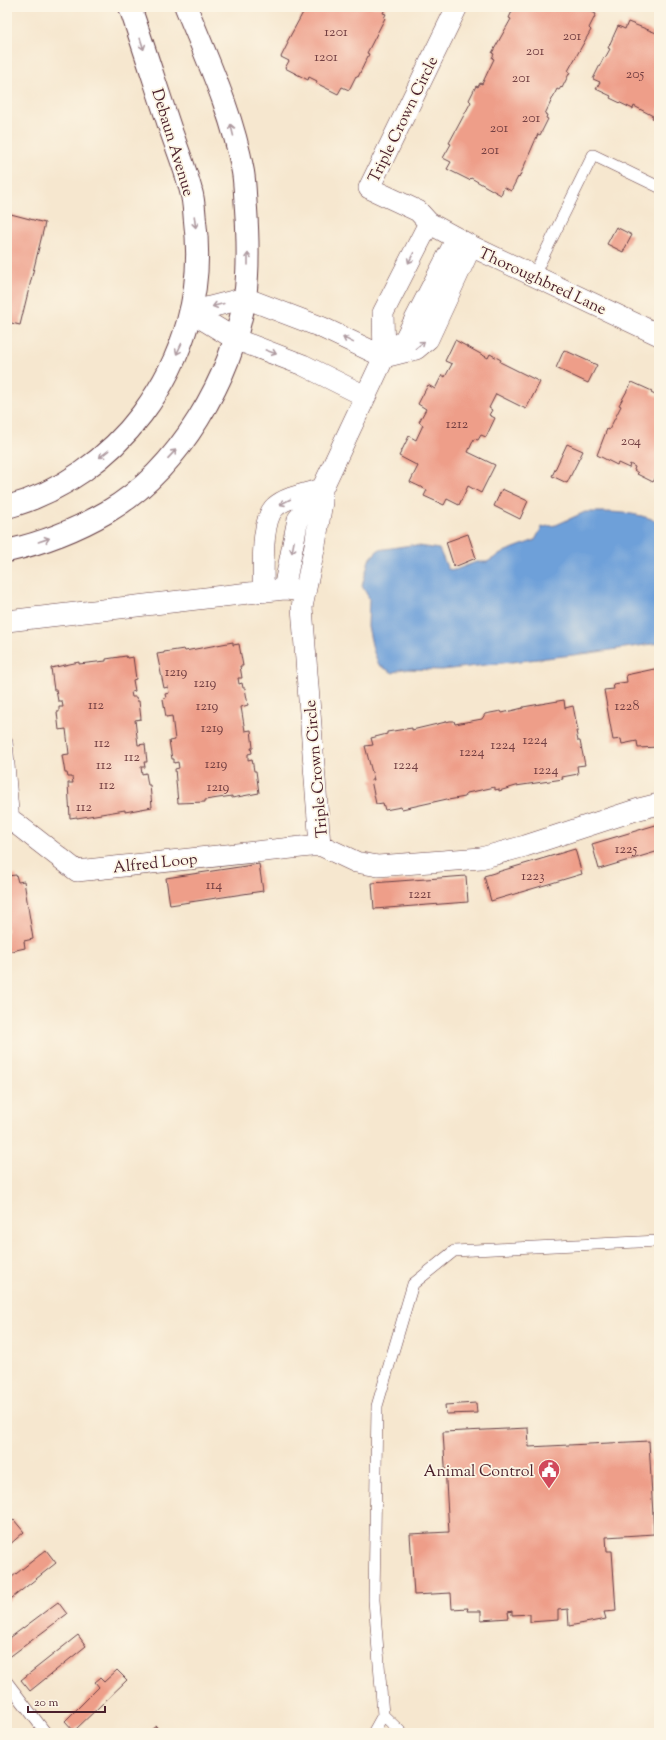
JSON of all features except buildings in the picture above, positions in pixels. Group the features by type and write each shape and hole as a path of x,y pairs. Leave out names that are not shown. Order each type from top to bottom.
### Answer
{"street":[{"name":"Debaun Avenue","path":"7,507 20,504 59,486 87,468 112,448 134,425 153,399 168,373 182,343 191,312 197,278 198,241 191,192 130,7"},
{"path":"7,551 66,532 108,511 146,483 177,449 204,410 225,366 234,339 245,298 248,263 248,240 243,173 226,104 186,7"},
{"name":"Triple Crown Circle","path":"284,589 298,519 322,489 384,357 383,314 429,223 418,211 368,188 457,7"},
{"name":"Thoroughbred Lane","path":"429,223 464,242 659,335"},
{"path":"191,312 245,298 321,327 384,357 416,349 428,339 464,242"},
{"path":"191,312 234,339 303,365 365,396"},
{"path":"263,592 266,524 275,507 295,496 322,489"},
{"name":"Triple Crown Circle","path":"322,489 322,502 302,607 320,845 356,862 378,866 481,858 525,846 639,809 659,804"},
{"path":"7,621 284,589 305,591"},
{"name":"Alfred Loop","path":"10,822 77,871 320,845"}],"lane":[{"path":"534,275 593,156 659,188"},
{"path":"7,742 10,822"},
{"path":"373,1733 383,1715 374,1600 377,1406 413,1284 454,1251 659,1241"},
{"path":"7,1682 46,1733"},
{"path":"383,1715 402,1733"}],"water":[{"path":"585,512 614,512 632,514 650,518 659,522 659,643 590,653 442,670 402,669 393,673 379,665 373,650 368,626 369,598 362,586 369,560 378,550 411,545 439,549 448,569 455,570 476,562 487,562 506,551 535,540 542,527 556,525"}],"place":[{"name":"Animal Control","path":"549,1490"}]}
